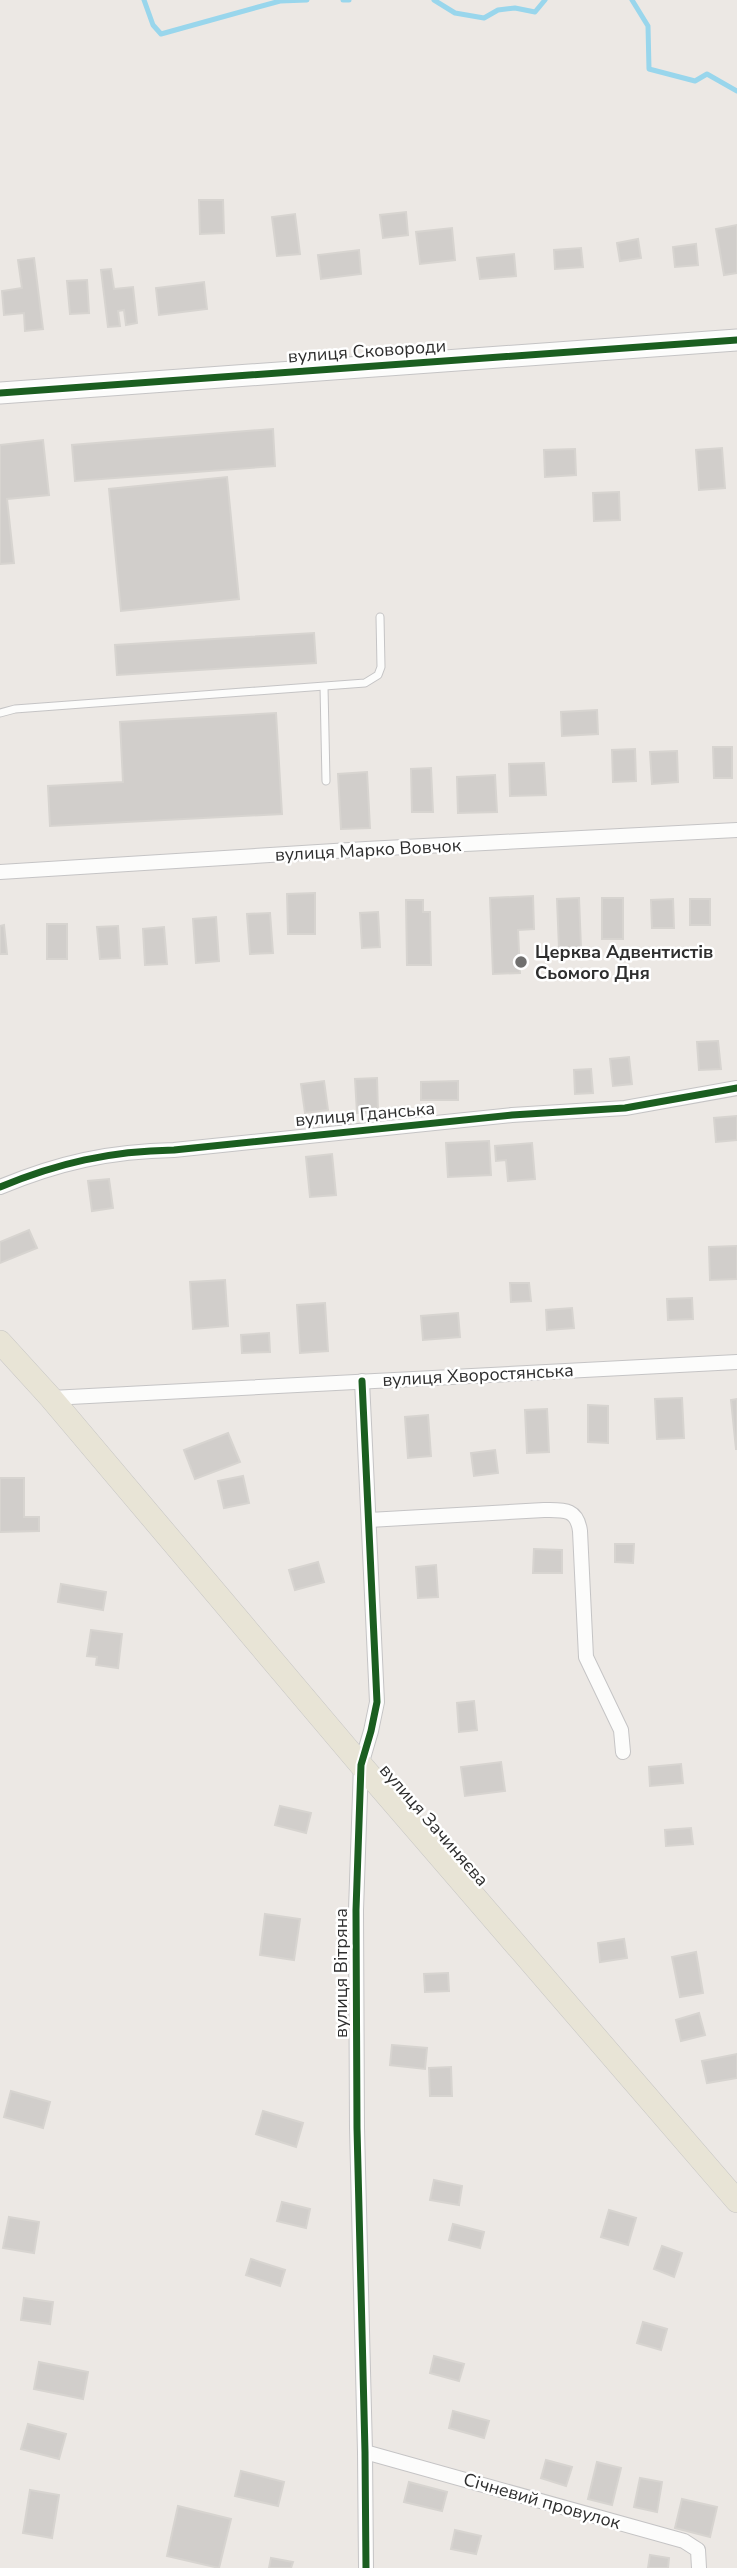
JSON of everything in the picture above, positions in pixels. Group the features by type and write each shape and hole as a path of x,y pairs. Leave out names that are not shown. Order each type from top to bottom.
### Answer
{"main road":[{"name":"вулиця Зачиняєва","path":"0,1342 51,1398 361,1765 737,2201"}],"street":[{"name":"вулиця Сковороди","path":"0,393 737,340"},
{"name":"вулиця Марко Вовчок","path":"0,872 366,849 737,830"},
{"name":"вулиця Гданська","path":"0,1187 70,1162 121,1152 174,1150 512,1115 625,1108 737,1088"},
{"name":"вулиця Хворостянська","path":"51,1398 737,1362"},
{"name":"вулиця Вітряна","path":"362,1381 377,1702 361,1765 356,1910 357,2114 366,2568"},
{"path":"369,1520 544,1510 572,1513 579,1520 586,1657 621,1730 622,1752"},
{"name":"Січневий провулок","path":"365,2452 684,2541 698,2550 699,2568"}],"lane":[{"path":"0,713 15,709 365,683 378,675 381,667 380,617"},
{"path":"324,687 326,781"}],"building":[{"path":"199,200 223,200 224,233 200,234"},
{"path":"406,212 408,235 383,238 380,215"},
{"path":"295,214 300,254 277,256 272,217"},
{"path":"737,225 737,273 724,275 716,229"},
{"path":"452,228 455,260 420,264 416,232"},
{"path":"638,239 641,258 620,261 617,243"},
{"path":"696,244 698,265 675,267 673,247"},
{"path":"581,248 583,267 555,269 554,250"},
{"path":"359,250 361,274 321,279 318,255"},
{"path":"514,254 516,276 480,279 477,258"},
{"path":"34,258 43,329 25,331 24,313 4,315 2,291 22,288 18,260"},
{"path":"111,269 114,289 133,287 137,323 126,325 124,310 118,311 120,326 108,327 101,270"},
{"path":"87,280 89,313 70,314 67,281"},
{"path":"204,282 207,309 159,315 156,288"},
{"path":"273,429 275,466 75,481 72,445"},
{"path":"43,440 49,495 7,499 14,563 0,564 0,445"},
{"path":"722,448 725,488 699,490 696,450"},
{"path":"575,449 576,475 545,477 544,450"},
{"path":"227,477 239,599 121,611 109,489"},
{"path":"619,492 620,520 594,521 593,493"},
{"path":"314,633 316,663 117,675 115,645"},
{"path":"597,710 598,734 562,736 561,712"},
{"path":"276,713 282,814 50,826 48,786 123,782 120,722"},
{"path":"713,747 732,747 732,778 714,778"},
{"path":"635,749 636,781 613,782 612,750"},
{"path":"677,751 678,782 652,784 650,752"},
{"path":"544,763 546,795 510,796 509,764"},
{"path":"431,768 433,812 412,812 411,769"},
{"path":"367,772 370,828 341,829 338,774"},
{"path":"495,775 497,812 458,813 457,777"},
{"path":"315,893 315,934 288,934 287,894"},
{"path":"533,896 534,929 518,930 520,973 493,974 490,898"},
{"path":"579,898 581,948 559,949 557,899"},
{"path":"602,898 623,898 623,939 602,939"},
{"path":"673,899 674,928 652,928 651,900"},
{"path":"690,899 710,899 710,925 690,925"},
{"path":"406,900 423,900 423,912 430,912 431,965 407,965"},
{"path":"378,912 380,947 362,948 360,913"},
{"path":"270,913 273,953 250,954 247,914"},
{"path":"216,917 219,961 196,963 193,919"},
{"path":"47,924 67,924 67,959 47,959"},
{"path":"4,925 7,954 0,954 0,926"},
{"path":"118,926 120,958 100,959 97,927"},
{"path":"164,927 167,964 145,965 143,929"},
{"path":"718,1041 721,1069 699,1070 697,1042"},
{"path":"629,1057 632,1084 613,1086 610,1059"},
{"path":"591,1069 593,1093 575,1094 574,1070"},
{"path":"377,1078 378,1112 357,1113 355,1079"},
{"path":"324,1081 328,1110 305,1113 301,1084"},
{"path":"458,1081 458,1100 421,1100 421,1082"},
{"path":"737,1116 737,1140 716,1142 714,1118"},
{"path":"489,1141 491,1175 448,1177 446,1143"},
{"path":"532,1143 535,1179 508,1181 506,1160 496,1161 495,1146"},
{"path":"332,1154 336,1195 310,1197 306,1157"},
{"path":"109,1179 113,1208 92,1211 88,1181"},
{"path":"29,1230 37,1248 0,1263 0,1242"},
{"path":"737,1246 737,1279 710,1280 709,1247"},
{"path":"225,1280 228,1326 193,1329 190,1282"},
{"path":"510,1283 529,1283 531,1301 511,1302"},
{"path":"692,1298 693,1319 668,1320 667,1299"},
{"path":"325,1303 328,1351 300,1353 297,1305"},
{"path":"572,1308 574,1328 547,1330 546,1310"},
{"path":"458,1313 460,1337 423,1340 421,1316"},
{"path":"269,1333 270,1352 242,1353 241,1335"},
{"path":"682,1398 684,1438 657,1439 655,1399"},
{"path":"737,1399 737,1449 736,1449 731,1400"},
{"path":"588,1405 608,1406 608,1443 588,1442"},
{"path":"547,1409 549,1452 527,1453 525,1410"},
{"path":"428,1415 431,1456 408,1458 405,1417"},
{"path":"228,1433 240,1462 195,1479 184,1450"},
{"path":"495,1450 498,1473 474,1476 471,1453"},
{"path":"243,1476 249,1503 224,1508 218,1481"},
{"path":"0,1478 24,1478 24,1517 39,1517 39,1531 0,1532"},
{"path":"615,1544 634,1544 633,1563 615,1562"},
{"path":"534,1549 562,1550 562,1573 533,1573"},
{"path":"318,1562 324,1582 295,1590 289,1570"},
{"path":"436,1565 438,1597 418,1598 416,1567"},
{"path":"61,1584 106,1592 103,1610 58,1602"},
{"path":"91,1630 122,1634 118,1668 96,1665 97,1657 87,1656"},
{"path":"474,1701 477,1730 459,1732 457,1703"},
{"path":"501,1762 505,1791 465,1796 461,1767"},
{"path":"681,1764 683,1783 650,1786 649,1767"},
{"path":"280,1806 311,1813 306,1833 275,1825"},
{"path":"691,1828 693,1844 666,1846 665,1830"},
{"path":"265,1914 300,1919 294,1960 260,1955"},
{"path":"624,1939 627,1958 600,1962 598,1943"},
{"path":"696,1952 703,1993 680,1997 672,1957"},
{"path":"448,1973 449,1991 425,1992 424,1974"},
{"path":"699,2013 705,2035 681,2041 676,2020"},
{"path":"392,2045 427,2048 425,2069 390,2065"},
{"path":"737,2054 737,2078 707,2083 702,2061"},
{"path":"451,2067 452,2096 430,2096 429,2068"},
{"path":"11,2091 50,2102 43,2128 4,2117"},
{"path":"263,2111 303,2123 296,2147 256,2134"},
{"path":"434,2180 462,2186 459,2205 430,2200"},
{"path":"282,2202 310,2209 306,2228 277,2221"},
{"path":"609,2210 636,2218 628,2245 601,2237"},
{"path":"9,2217 39,2222 34,2253 3,2248"},
{"path":"453,2224 484,2232 480,2248 449,2240"},
{"path":"662,2246 682,2253 674,2277 654,2269"},
{"path":"251,2259 285,2270 280,2286 246,2275"},
{"path":"24,2298 53,2302 50,2324 21,2320"},
{"path":"643,2322 667,2329 661,2350 637,2343"},
{"path":"434,2356 464,2364 459,2381 430,2373"},
{"path":"39,2362 88,2372 83,2399 34,2389"},
{"path":"453,2411 489,2421 484,2438 449,2428"},
{"path":"28,2424 66,2434 59,2459 21,2449"},
{"path":"546,2460 572,2467 566,2486 541,2478"},
{"path":"597,2462 621,2468 612,2505 588,2499"},
{"path":"241,2471 284,2482 278,2506 235,2496"},
{"path":"640,2478 662,2482 657,2512 634,2507"},
{"path":"409,2482 447,2492 442,2511 404,2502"},
{"path":"30,2490 59,2495 52,2538 23,2533"},
{"path":"682,2499 717,2507 710,2537 675,2528"},
{"path":"178,2506 231,2519 219,2568 167,2556"},
{"path":"455,2530 481,2536 476,2554 451,2549"},
{"path":"650,2555 669,2558 668,2568 648,2568"},
{"path":"271,2558 293,2562 291,2568 269,2568"}],"waterway":[{"path":"144,0 153,25 161,34 280,1 307,0"},
{"path":"343,0 349,0"},
{"path":"434,0 455,13 484,18 498,10 515,8 535,12 545,0"},
{"path":"632,0 648,26 649,69 695,81 707,74 737,91"}],"cycle path":[{"path":"0,393 737,340"},
{"path":"0,1187 64,1165 128,1153 512,1115 625,1108 737,1088"},
{"path":"362,1381 377,1702 361,1765 356,1910 357,2128 366,2568"}],"place":[{"name":"Церква Адвентистів Сьомого Дня","path":"521,962"}]}
